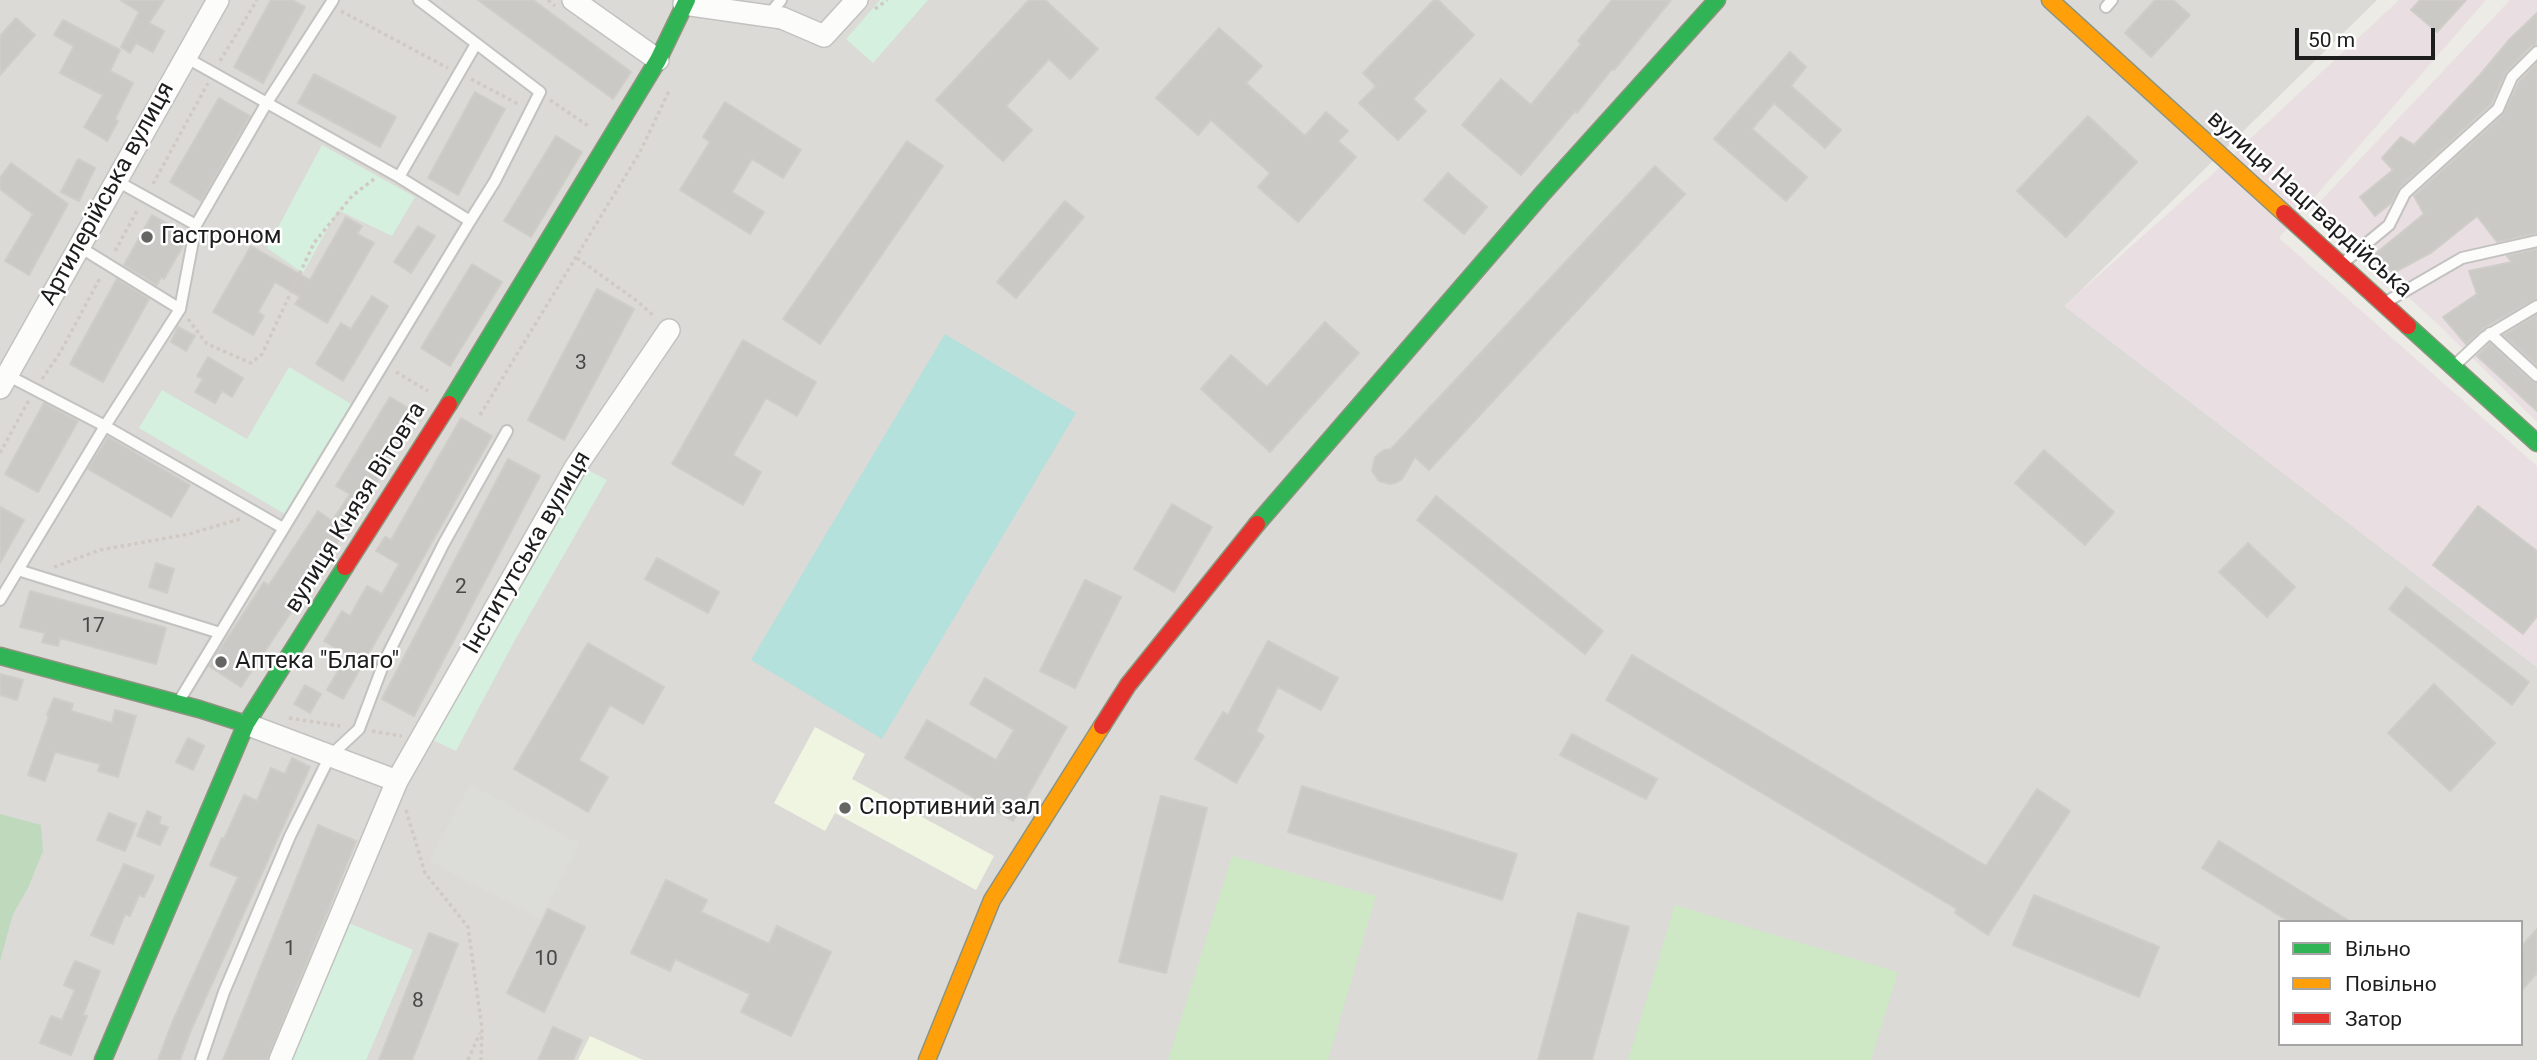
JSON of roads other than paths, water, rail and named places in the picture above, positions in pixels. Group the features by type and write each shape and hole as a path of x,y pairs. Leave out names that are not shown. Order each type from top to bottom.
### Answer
{"street":[{"name":"Артилерійська вулиця","path":"2,378 218,0"},
{"path":"686,2 775,8 782,18 824,36 857,0"},
{"path":"927,1060 992,900 1128,685 1256,526 1534,203 1717,0"},
{"name":"вулиця Нацгвардійська","path":"2050,0 2537,443"},
{"name":"вулиця Князя Вітовта","path":"103,1060 246,724 610,141 658,60 686,2"},
{"path":"566,4 658,60"},
{"name":"Інститутська вулиця","path":"280,1060 397,782 575,468 669,330"},
{"path":"0,656 246,724 397,782"}],"lane":[{"path":"177,704 495,181 540,92 419,0"},
{"path":"0,600 105,426 180,309 196,225 266,104 332,2"},
{"path":"399,177 476,44"},
{"path":"2341,265 2389,225 2405,193 2498,109 2512,77 2537,52"},
{"path":"186,57 399,177 470,221"},
{"path":"115,180 196,225"},
{"path":"2383,304 2462,258 2537,241"},
{"path":"78,246 180,309"},
{"path":"2453,367 2490,333 2537,306"},
{"path":"2490,333 2537,376"},
{"path":"2,378 34,390 105,426 283,528"},
{"path":"201,1060 224,992 285,848 330,756 359,729 385,660 444,543 508,431"},
{"path":"18,570 220,633"}],"place":[{"name":"Гастроном","path":"147,237"},
{"name":"Аптека \"Благо\"","path":"221,662"},
{"name":"Спортивний зал","path":"845,808"}]}
